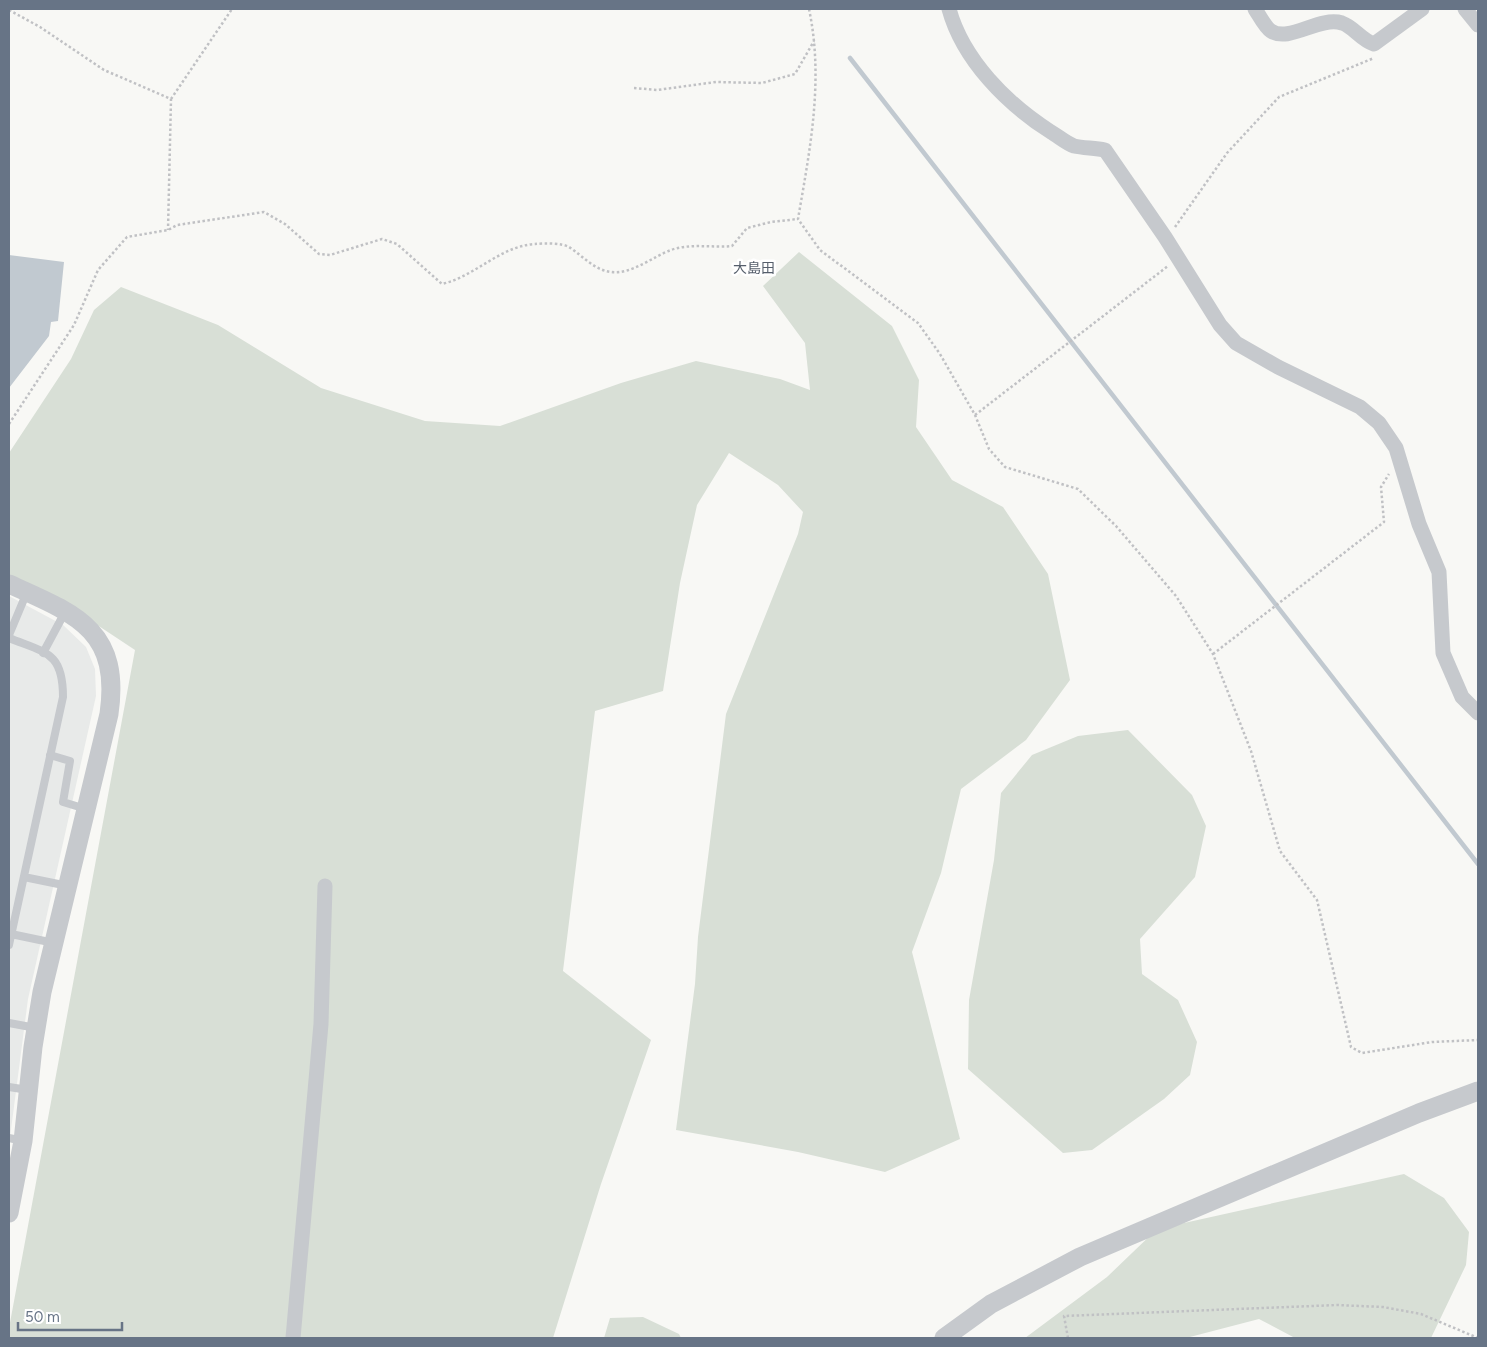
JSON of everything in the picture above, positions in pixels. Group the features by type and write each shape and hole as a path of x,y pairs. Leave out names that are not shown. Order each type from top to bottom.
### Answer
{"street":[{"path":"949,9 953,21 972,57 992,82 1028,117 1073,146 1105,150 1165,237 1220,325 1236,342 1278,367 1360,407 1379,423 1396,448 1419,524 1439,572 1443,653 1462,697 1478,713"},
{"path":"1256,9 1270,31 1283,35 1328,22 1343,23 1365,41 1374,44 1422,9"},
{"path":"1465,9 1478,25"},
{"path":"9,1213 16,1140 30,1090 36,1028 42,992 108,714 112,688 111,674 103,646 96,635 65,612 14,589"},
{"path":"293,1338 321,1024 325,886"},
{"path":"944,1338 990,1304 1080,1257 1419,1113 1478,1091"}],"lane":[{"path":"9,945 63,697 63,678 58,664 43,653 9,636 14,589"},
{"path":"43,653 65,612"},
{"path":"50,755 70,761 62,802 86,809"},
{"path":"24,877 68,886"},
{"path":"11,934 54,943"},
{"path":"9,1023 36,1028"},
{"path":"9,1087 30,1090"}],"path":[{"path":"168,230 171,99 232,9"},
{"path":"809,9 815,39 817,94 798,219 820,250 918,323 940,354 975,415 989,448 1005,467 1078,489 1116,526 1176,596 1213,654 1251,751 1280,851 1317,900 1351,1047 1362,1053 1432,1042 1478,1040"},
{"path":"9,10 40,27 104,70 171,99"},
{"path":"634,88 657,90 716,82 762,82 795,74 815,39"},
{"path":"1165,237 1178,224 1226,153 1278,98 1376,57 1374,44"},
{"path":"9,424 74,325 98,270 126,238 168,230 177,225 264,212 285,224 319,254 330,255 382,239 397,244 442,284 459,280 511,248 536,244 567,246 592,265 612,273 647,264 669,250 680,247 732,246 747,228 771,222 798,219"},
{"path":"975,415 1178,258"},
{"path":"1213,654 1384,522 1381,487 1390,473 1402,463"},
{"path":"1068,1338 1064,1316 1337,1305 1383,1306 1420,1314 1478,1338"}],"shaded area":[{"path":"799,252 892,326 919,380 916,427 952,480 1003,507 1048,574 1070,680 1026,740 961,789 941,873 912,952 960,1139 885,1172 798,1152 676,1130 726,714 798,534 803,512 778,485 729,453 697,505 680,583 663,691 595,711 563,971 651,1040 601,1184 553,1338 9,1338 9,1328 135,650 64,603 9,577 9,453 71,359 94,310 121,287 218,325 321,388 425,421 500,426 621,383 696,361 780,379 810,390 805,343 763,286"},
{"path":"9,255 64,262 58,321 51,322 49,336 9,388"},
{"path":"9,596 63,625 86,647 95,669 96,696 28,999 9,1145"},
{"path":"1128,730 1192,795 1206,826 1195,877 1140,939 1142,974 1178,1000 1197,1042 1190,1075 1164,1099 1092,1150 1063,1153 968,1069 969,1000 994,860 1001,793 1032,755 1078,736"},
{"path":"1404,1174 1444,1198 1469,1232 1466,1265 1431,1338 1295,1338 1259,1319 1186,1338 1025,1338 1107,1277 1157,1229"},
{"path":"643,1317 679,1334 681,1338 604,1338 610,1318"}],"waterway":[{"path":"850,58 1478,864"}],"district":[{"name":"大島田","path":"754,268"}]}
